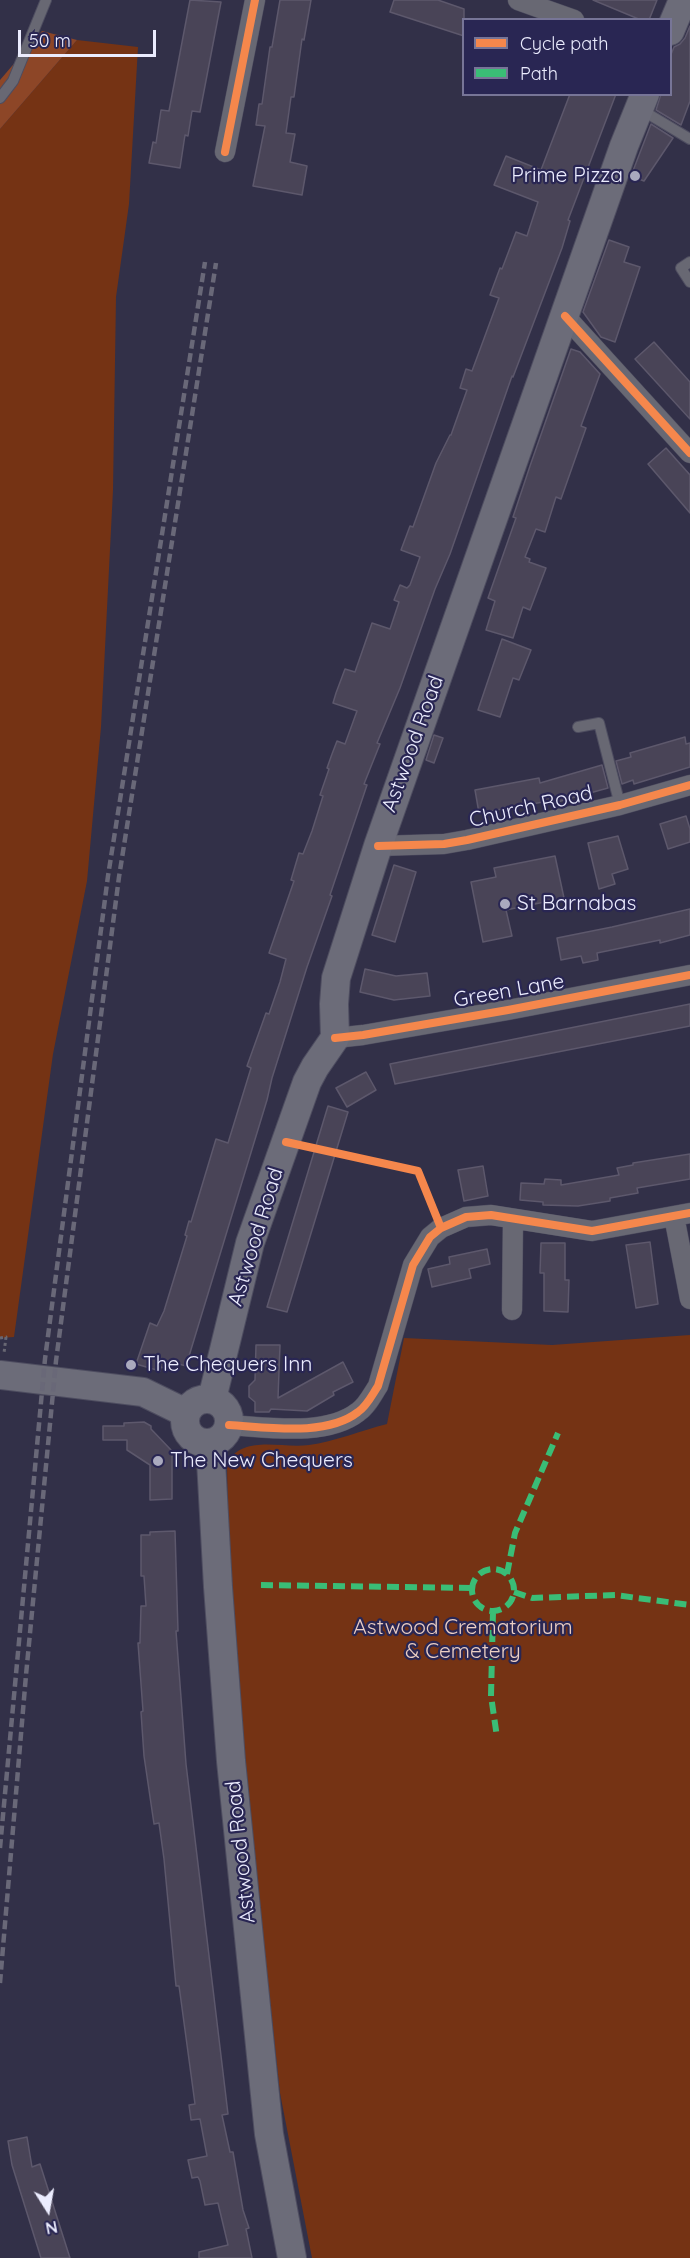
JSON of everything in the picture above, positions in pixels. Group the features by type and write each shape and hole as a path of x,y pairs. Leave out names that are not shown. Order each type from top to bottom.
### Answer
{"main road":[{"path":"672,26 683,0"},
{"name":"Astwood Road","path":"292,2258 269,2134 234,1784 218,1587 220,1434 229,1419 224,1406 212,1399 250,1243 307,1082 315,1066 335,1038 336,978 378,846 624,146 642,102"},
{"path":"0,1375 143,1392 186,1413"},
{"path":"212,1399 194,1403 186,1413 185,1426 192,1437 204,1443 220,1434"}],"street":[{"path":"225,152 255,0"},
{"path":"518,0 568,18"},
{"path":"565,316 690,453"},
{"name":"Church Road","path":"378,846 444,844 467,840 620,805 690,785"},
{"name":"Green Lane","path":"335,1038 508,1010 690,975"},
{"path":"220,1434 309,1429 336,1423 358,1413 378,1386 413,1265 430,1237 441,1228 466,1216 491,1215 592,1231 682,1215 690,1299"},
{"path":"512,1310 513,1219"}],"lane":[{"path":"0,98 13,81 46,0"},
{"path":"642,102 690,139"},
{"path":"690,262 681,268 690,282"},
{"path":"578,727 598,723 620,805"}],"green space":[{"path":"77,40 138,47 129,204 116,297 113,490 101,727 87,881 53,1054 14,1337 0,1338 0,129"},
{"name":"Astwood Crematorium & Cemetery","path":"690,1335 690,2258 312,2258 280,2093 245,1771 228,1527 227,1463 234,1454 253,1446 309,1445 387,1424 404,1338 552,1345"}],"shaded area":[{"path":"42,31 77,40 0,129 0,80"}],"building":[{"path":"190,0 221,2 200,112 192,111 188,136 185,135 180,168 149,163 153,142 156,143 161,110 169,111"},
{"path":"280,0 311,0 286,133 295,134 290,162 307,166 302,195 253,186 265,126 256,125 259,104 262,104 270,47 272,47"},
{"path":"394,0 438,0 464,9 462,35 390,12"},
{"path":"593,0 657,0 650,18 636,18"},
{"path":"690,26 690,101 681,125 656,110 660,96 672,96 672,52 674,47 685,38"},
{"path":"569,96 615,96 568,220 570,221 562,248 512,376 450,554 377,743 380,744 364,784 367,785 272,1078 186,1366 179,1364 176,1372 161,1367 160,1371 136,1364 150,1323 157,1326 164,1311 187,1236 185,1235 189,1221 191,1222 216,1139 228,1143 251,1068 247,1066 280,982 286,959 269,953 294,881 291,880 299,853 303,854 312,831 323,796 320,795 332,754 337,741 345,744 357,711 333,703 336,693 345,669 355,672 372,623 390,629 399,602 394,600 400,585 407,588 410,585 420,557 401,550 410,526 413,527 436,463 451,435 467,390 460,388 466,369 472,371 499,298 490,295 500,268 502,269 516,232 527,236 538,202 494,185 506,156 541,170"},
{"path":"651,124 673,138 644,181 631,176"},
{"path":"609,240 629,247 624,262 640,267 615,342 601,337 583,312"},
{"path":"654,342 690,382 690,419 635,359"},
{"path":"571,349 580,352 600,374 581,426 586,428 561,499 556,497 545,532 536,529 525,557 530,559 529,562 546,568 530,610 523,607 513,638 486,630 495,601 488,598 516,518 513,517 530,466"},
{"path":"666,448 690,475 690,513 648,464"},
{"path":"502,639 531,650 519,680 513,678 500,717 478,710"},
{"path":"434,735 443,738 434,763 426,760"},
{"path":"685,737 686,744 690,743 690,767 634,784 633,780 622,784 616,761 631,757 630,753"},
{"path":"602,765 608,788 550,804 549,801 479,813 475,790 539,778 540,783"},
{"path":"686,816 690,829 690,842 668,849 660,824"},
{"path":"618,836 628,869 612,874 615,884 599,889 588,843"},
{"name":"St Barnabas","path":"555,856 564,898 506,910 512,936 483,942 471,882 496,877 494,868"},
{"path":"394,865 416,872 395,942 372,935"},
{"path":"690,909 690,935 660,943 660,940 597,953 598,960 583,963 581,956 561,960 557,938"},
{"path":"365,969 396,976 427,973 430,996 394,1000 360,992"},
{"path":"690,1004 690,1026 395,1084 390,1064"},
{"path":"366,1072 376,1090 347,1107 336,1088"},
{"path":"328,1106 348,1112 287,1312 267,1307"},
{"path":"690,1154 690,1179 637,1188 638,1193 610,1198 610,1201 578,1206 543,1205 543,1202 520,1200 521,1183 544,1184 545,1179 561,1180 561,1185 619,1175 617,1168 633,1165 633,1163"},
{"path":"483,1166 488,1196 464,1201 458,1170"},
{"path":"650,1242 658,1304 636,1308 626,1245"},
{"path":"541,1243 565,1243 565,1280 569,1280 568,1312 544,1311 544,1273 540,1273"},
{"path":"487,1249 490,1264 469,1269 471,1278 432,1287 428,1269 450,1264 449,1257"},
{"path":"256,1345 280,1345 278,1398 343,1362 353,1382 333,1392 334,1395 307,1411 271,1409 269,1412 255,1412 255,1402 249,1397 249,1386 255,1380"},
{"name":"The New Chequers","path":"144,1422 151,1426 151,1429 172,1451 172,1499 150,1500 150,1465 127,1450 127,1440 103,1440 103,1426 124,1426 124,1423"},
{"path":"175,1531 178,1631 176,1631 186,1764 228,2114 222,2115 230,2152 233,2152 243,2210 249,2228 246,2229 252,2258 199,2258 199,2252 228,2245 218,2203 205,2205 200,2181 198,2177 192,2178 188,2160 207,2156 200,2119 191,2120 189,2105 195,2104 179,1986 176,1986 164,1859 159,1823 154,1824 144,1756 138,1643 140,1643 141,1606 146,1606 144,1576 141,1576 141,1535 150,1535 150,1532"},
{"path":"27,2137 32,2167 40,2164 70,2258 41,2258 12,2165 8,2141"}],"railway":[{"path":"0,1848 45,1359 108,876 205,262"},
{"path":"0,1983 56,1361 119,877 216,263"}],"marked path":[{"path":"507,1574 515,1533 558,1433"},
{"path":"493,1569 501,1570 508,1575 513,1582 514,1590 513,1598 508,1605 501,1610 493,1611 485,1610 478,1605 473,1598 472,1590 473,1582 478,1575 485,1570 493,1569"},
{"path":"261,1585 471,1588"},
{"path":"514,1592 532,1598 615,1595 690,1605"},
{"path":"493,1612 491,1696 497,1737"}],"cycle path":[{"path":"225,152 255,0"},
{"path":"565,316 690,453"},
{"path":"378,846 444,844 467,840 620,805 690,785"},
{"path":"335,1038 508,1010 690,975"},
{"path":"286,1142 418,1171 441,1228"},
{"path":"229,1425 313,1428 345,1420 361,1410 378,1386 413,1265 430,1237 441,1228 466,1217 491,1215 592,1231 690,1213"}],"place":[{"name":"Prime Pizza","path":"635,176"},
{"name":"St Barnabas","path":"505,904"},
{"name":"The Chequers Inn","path":"131,1365"},
{"name":"The New Chequers","path":"158,1461"}]}
